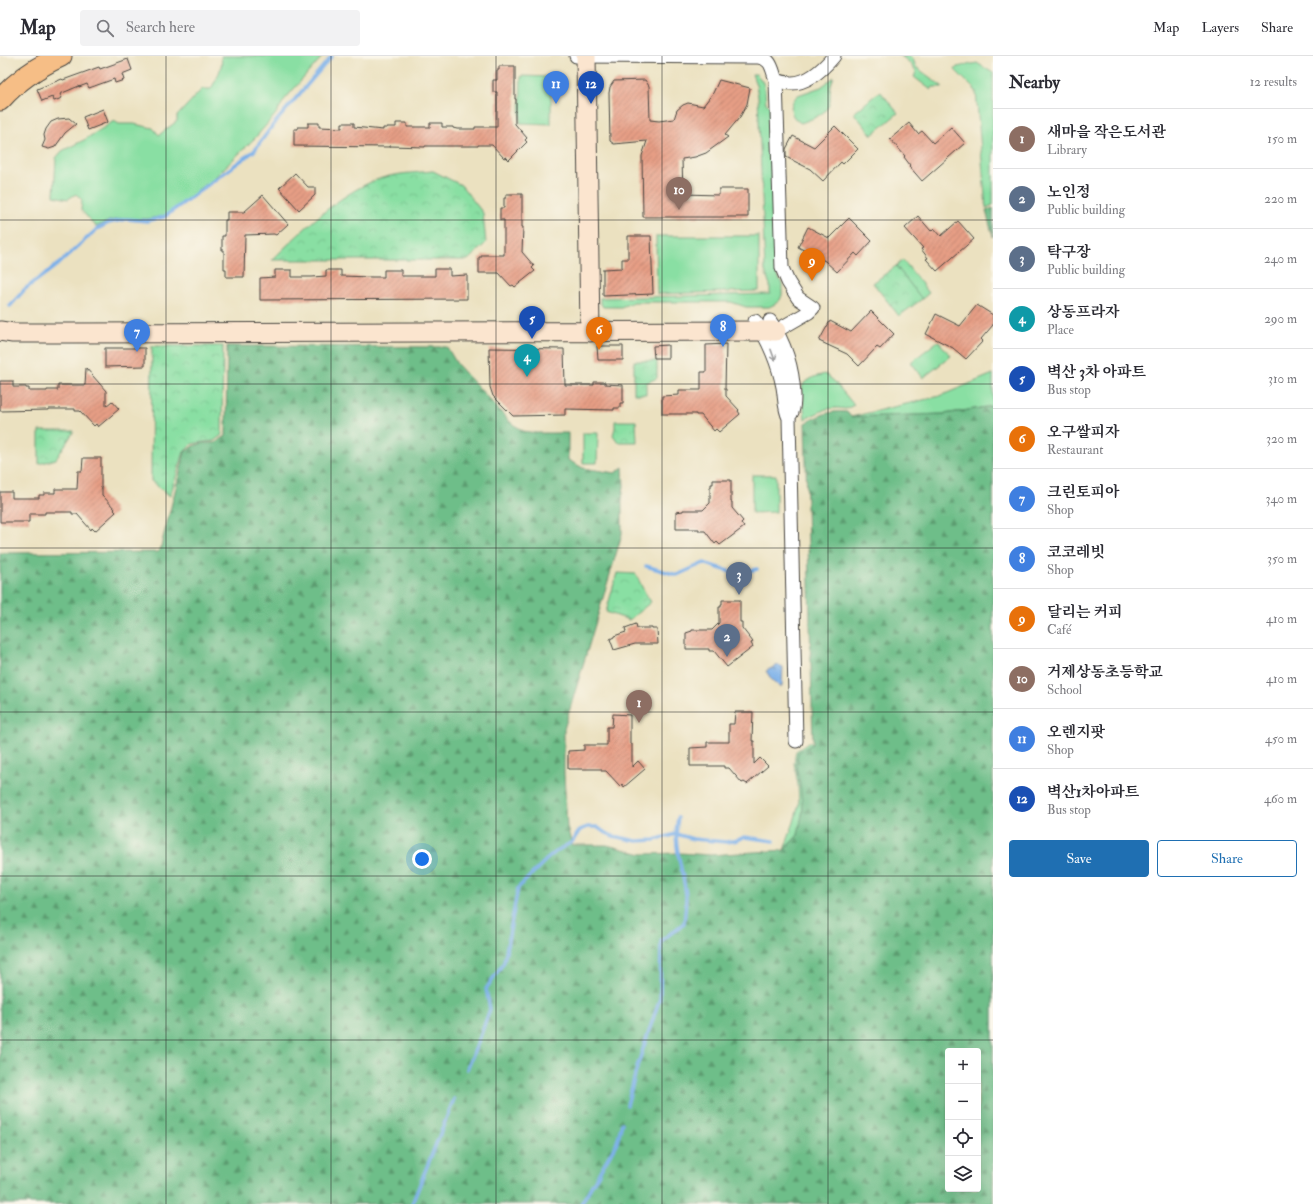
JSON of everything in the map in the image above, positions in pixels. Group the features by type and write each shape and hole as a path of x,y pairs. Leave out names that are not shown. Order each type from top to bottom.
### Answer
{"main road":[{"path":"0,83 20,66 36,56"},
{"path":"0,100 8,91 46,63 61,56"}],"street":[{"path":"584,327 580,59 758,64 766,66 775,77 793,83 809,78 834,56"},
{"path":"0,331 13,333 766,326 782,320 804,307 810,306 798,298 788,282 782,268 775,77"},
{"path":"0,320 39,323 149,322 584,327"},
{"path":"766,326 783,386 786,411 789,418 796,741"}],"green space":[{"path":"221,56 323,56 285,99 275,115 255,138 212,180 164,216 147,219 126,218 109,221 96,227 81,210 82,200 76,194 68,199 54,196 56,158 62,151 84,140 114,121 119,124 134,124 153,128 159,135 177,121 177,116 202,89 211,89 220,69 222,60"},
{"path":"901,56 910,56 916,67 943,87 933,87 931,90 914,77 916,72 910,63"},
{"path":"977,63 993,73 993,205 986,208 976,91 955,70 957,67"},
{"path":"752,74 756,74 762,80 766,103 770,106 775,270 782,284 782,295 780,300 769,307 746,307 731,302 634,302 621,307 603,307 600,302 600,298 770,294 770,285 765,271 758,96"},
{"path":"521,76 551,77 551,124 520,123"},
{"path":"834,77 827,108 820,115 810,120 801,123 797,120 792,114 791,106 798,95 821,87"},
{"path":"880,91 898,113 872,135 854,113"},
{"path":"433,171 461,185 483,213 486,243 468,260 272,260 320,215 347,195 376,180 390,176"},
{"path":"993,208 993,237 986,211"},
{"path":"656,236 759,236 759,291 657,294"},
{"path":"903,260 929,293 922,299 896,266"},
{"path":"896,266 922,299 899,316 873,283"},
{"path":"938,341 951,356 923,378 911,362"},
{"path":"152,346 223,346 222,435 214,441 192,444 184,452 170,496 151,481"},
{"path":"227,346 447,347 457,364 510,422 523,431 536,433 568,433 568,460 583,468 615,473 623,467 624,486 622,500 622,534 564,729 564,774 567,827 572,845 607,845 642,854 680,853 710,855 784,850 798,835 803,810 796,764 798,752 813,744 805,423 820,415 830,412 847,412 851,417 944,414 993,406 993,1204 0,1204 0,553 158,552 160,550 185,452 193,446 203,443 215,443 226,436"},
{"path":"634,361 657,361 657,378 646,383 646,394 634,394"},
{"path":"825,374 834,381 854,405 846,409 826,409 805,419 802,387 804,383 814,377"},
{"path":"993,374 993,406 944,414 851,417 940,396"},
{"path":"615,421 636,421 637,442 618,442 613,435"},
{"path":"39,431 74,431 56,459 39,464"},
{"path":"583,433 598,433 597,463 583,463"},
{"path":"752,475 776,475 776,512 752,513"},
{"path":"617,573 636,574 651,602 629,620 606,612"},
{"path":"810,742 813,744 798,752 796,764 803,810 798,835 784,850 799,804 798,785 794,763 796,751"}],"water":[{"path":"778,665 783,667 782,686 780,687 772,680 766,671"}],"building":[{"path":"128,59 132,70 122,74 124,80 115,83 114,79 89,88 87,84 79,86 60,94 62,98 54,101 52,97 42,101 37,89 62,79 63,80 99,67 100,69"},
{"path":"499,66 515,66 515,124 527,138 525,140 527,142 509,160 506,157 504,158 492,145 425,147 294,146 294,129 298,129 298,127 308,127 308,123 319,123 319,127 342,128 342,123 354,123 354,127 383,130 383,128 387,127 396,127 396,123 407,123 407,127 430,127 430,123 442,123 442,127 453,127 457,129 497,127 497,92 493,92 493,80 497,80 497,70 499,70"},
{"path":"645,80 649,86 650,120 659,121 674,119 677,110 688,103 703,106 713,93 719,80 750,88 747,104 740,117 725,135 728,137 706,153 695,157 682,159 683,194 719,195 719,189 748,189 748,217 643,217 642,156 647,141 614,144 610,141 609,93 610,87 614,81"},
{"path":"103,109 108,122 88,130 83,117"},
{"path":"69,118 76,124 65,133 55,147 49,149 42,147 45,140 44,135 46,129 51,122 58,119"},
{"path":"909,123 918,134 922,131 933,143 951,127 965,143 922,181 909,166 910,165 904,157 905,156 890,139"},
{"path":"835,126 858,149 843,164 841,162 823,181 810,169 786,157 786,149 793,136 814,147"},
{"path":"295,173 308,187 315,187 315,195 299,210 279,188"},
{"path":"506,194 522,194 522,252 534,266 532,268 535,271 515,287 513,285 511,286 499,273 479,273 479,257 482,257 482,255 504,255 504,220 500,220 500,208 504,208 504,198 506,198"},
{"path":"263,195 288,224 276,235 245,235 244,277 226,277 226,269 224,269 224,250 222,250 222,236 225,236 225,220 227,220 227,212 244,212"},
{"path":"918,216 931,231 934,228 941,236 958,221 974,239 937,271 926,259 928,258 921,249 923,248 905,228"},
{"path":"849,218 872,241 858,256 855,253 837,272 825,261 798,247 808,227 829,238"},
{"path":"628,236 651,236 653,294 603,296 603,269 622,268 622,259 628,259"},
{"path":"435,269 450,269 450,276 467,275 467,299 260,300 260,278 275,277 275,270 292,270 292,277 326,276 326,270 341,270 341,276 384,277 384,270 401,270 401,276 435,276"},
{"path":"977,305 993,315 993,325 981,339 983,341 966,359 953,348 926,334 936,314 960,326"},
{"path":"871,311 894,334 880,349 877,347 859,366 847,354 819,341 830,321 851,332"},
{"path":"726,344 726,396 739,410 738,411 740,414 719,432 716,429 714,431 701,415 662,414 662,396 679,395 679,390 701,390 701,372 706,372 706,345"},
{"path":"668,345 668,358 654,358 653,346"},
{"path":"597,346 623,346 623,360 598,360"},
{"path":"105,348 145,348 145,366 105,367"},
{"path":"489,348 564,349 565,385 594,385 594,382 605,382 605,384 623,385 623,403 620,403 620,408 614,408 614,410 565,409 565,415 513,416 493,396 490,387"},
{"path":"86,368 106,391 106,406 112,401 119,409 98,427 96,424 94,426 80,411 75,411 75,409 0,411 0,381 13,381 13,387 26,387 29,388 29,391 58,390 58,385 85,385"},
{"path":"83,458 101,458 102,495 116,512 95,531 92,528 91,530 77,514 72,514 72,512 45,512 45,514 29,514 29,522 0,522 0,492 12,492 12,498 39,498 39,495 44,495 44,493 55,493 55,489 77,489 78,471 82,471"},
{"path":"713,480 731,480 732,508 743,521 741,523 744,527 720,545 717,542 715,544 705,531 699,531 699,529 676,529 676,512 683,510 703,510 710,503 710,487 711,484 713,484"},
{"path":"722,600 740,600 740,622 742,622 742,628 753,642 751,643 753,647 727,667 714,651 709,651 709,649 686,649 686,633 692,630 712,630 719,623 719,607 721,607"},
{"path":"636,624 637,628 657,629 658,644 635,644 614,650 610,639 626,632 625,628"},
{"path":"735,712 753,712 752,741 754,741 754,764 760,758 768,766 747,784 744,782 742,783 729,768 724,768 724,766 690,766 690,748 707,747 707,742 729,742 729,724 734,724"},
{"path":"613,714 630,715 632,767 638,761 645,769 624,787 622,784 620,786 606,771 601,771 601,769 568,769 568,751 584,750 584,745 607,745 607,727 612,727"}],"waterway":[{"path":"10,306 25,289 61,262 97,229 109,223 127,219 147,221 164,217 254,151 273,125 332,56"},
{"path":"646,566 677,575 704,563 737,574 757,569"},
{"path":"627,1105 638,1064 660,998 661,941 684,923 686,895 677,847 676,828 678,818"},
{"path":"467,1069 490,1009 486,989 504,962 518,888 546,860 558,850 572,842 580,830 588,827 597,827 613,836 637,841 654,840 676,834 693,839 726,842 738,840 744,837 774,841"},
{"path":"412,1204 454,1099"},
{"path":"581,1204 617,1142 622,1123"}],"place":[{"name":"오렌지팟","path":"556,104"},
{"name":"벽산1차아파트","path":"591,104"},
{"name":"거제상동초등학교","path":"679,210"},
{"name":"달리는 커피","path":"812,281"},
{"name":"벽산 3차 아파트","path":"532,339"},
{"name":"코코레빗","path":"723,347"},
{"name":"오구쌀피자","path":"599,350"},
{"name":"크린토피아","path":"137,352"},
{"name":"상동프라자","path":"527,377"},
{"name":"탁구장","path":"739,595"},
{"name":"노인정","path":"727,657"},
{"name":"새마을 작은도서관","path":"639,723"}]}
